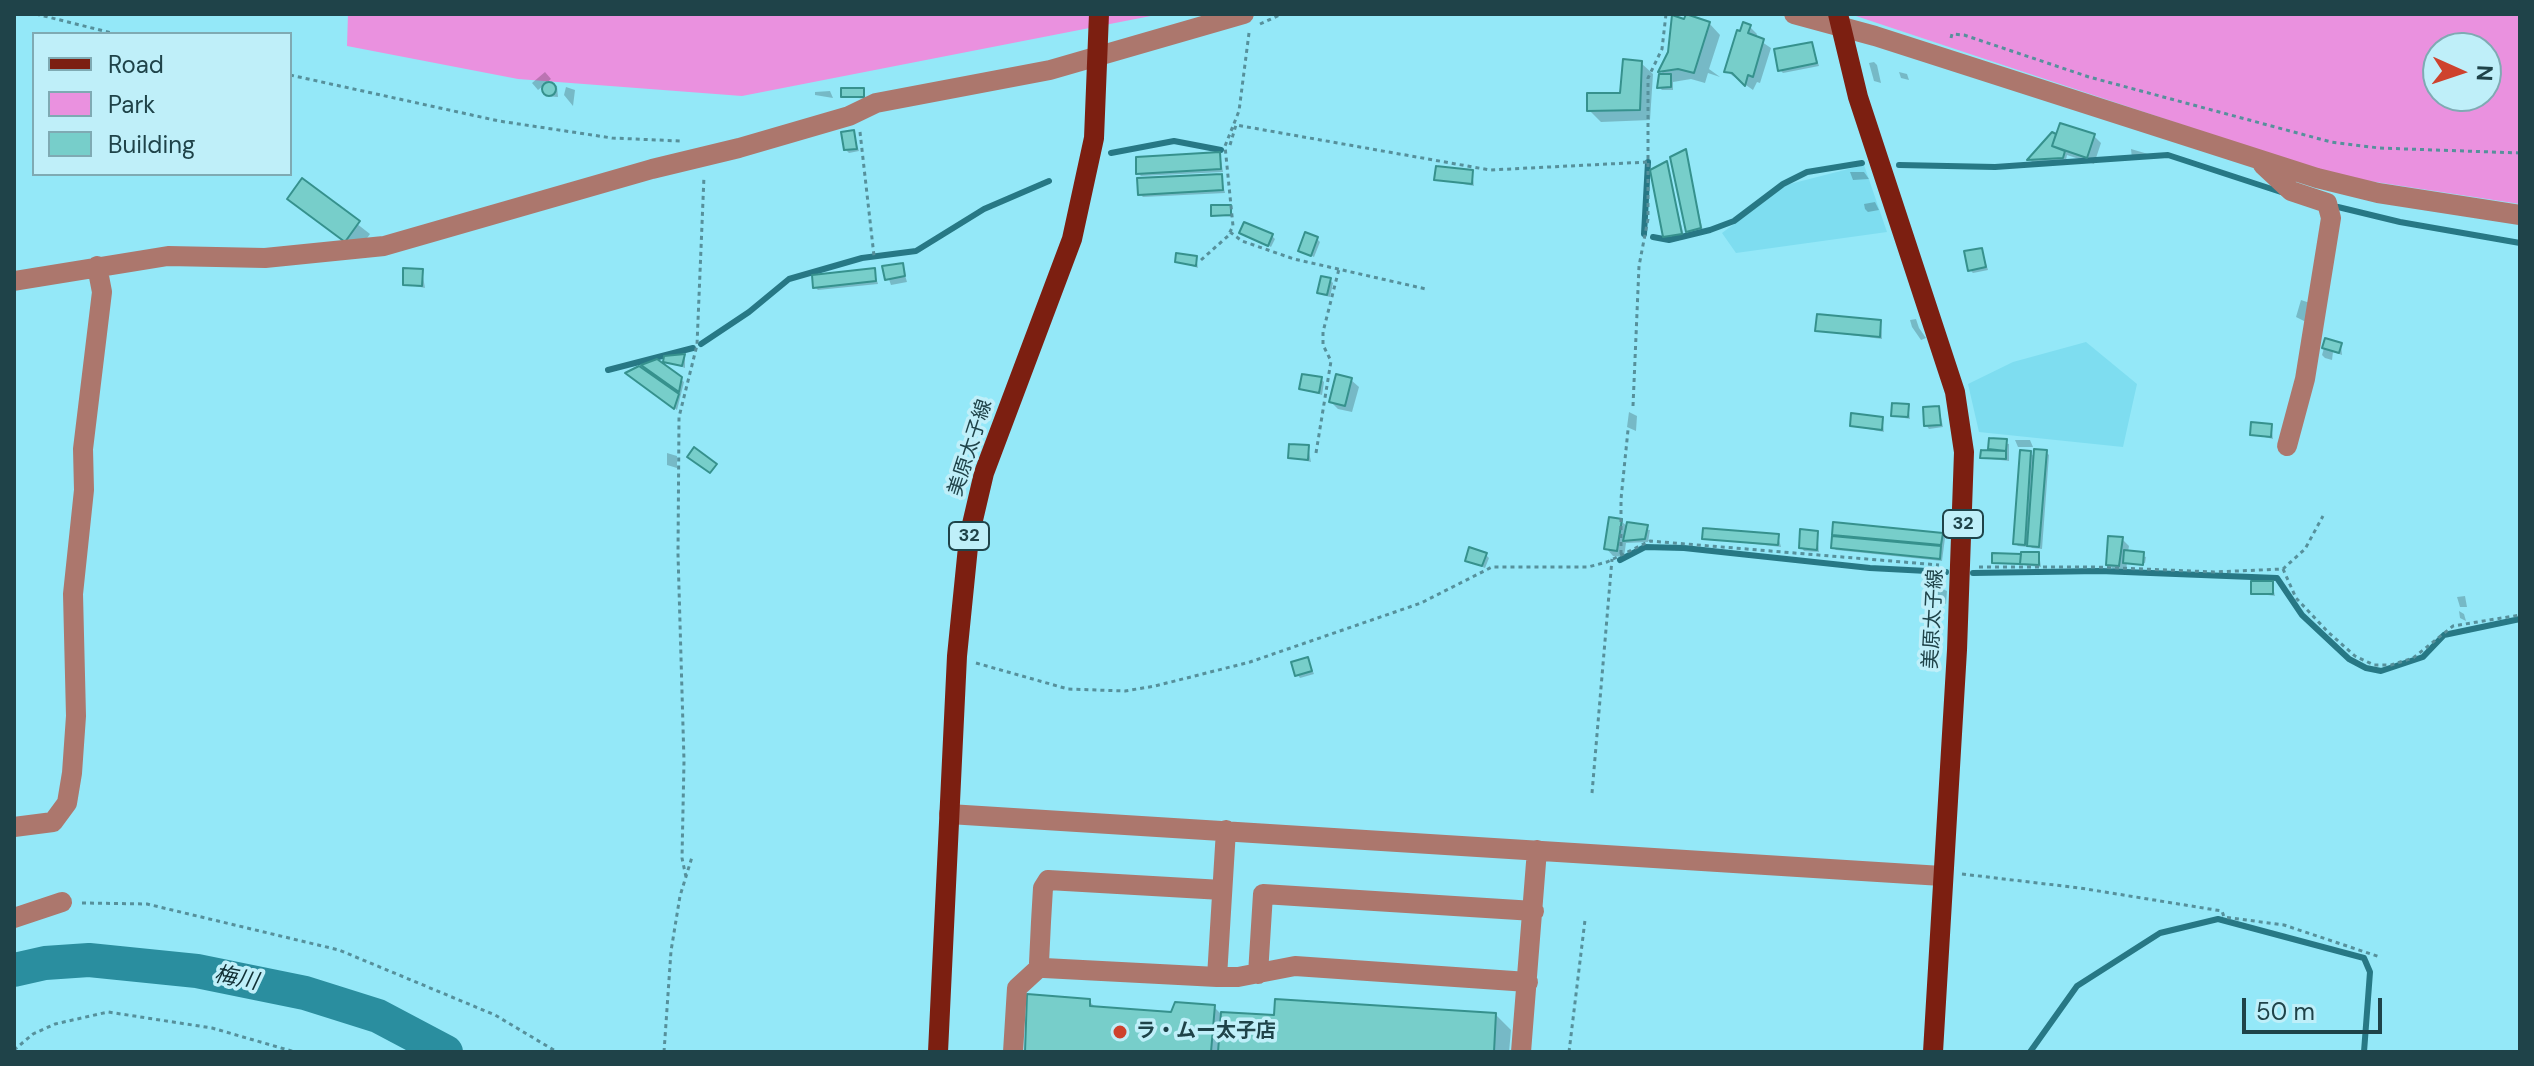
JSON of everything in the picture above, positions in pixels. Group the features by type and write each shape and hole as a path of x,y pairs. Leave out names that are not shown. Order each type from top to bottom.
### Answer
{"main road":[{"name":"美原太子線","path":"938,1052 957,656 969,537 984,473 1072,239 1094,138 1099,14"},
{"name":"美原太子線","path":"1838,20 1858,97 1955,392 1964,452 1933,1052"}],"street":[{"path":"14,281 168,256 265,258 384,246 699,148 849,116 876,103 1050,70 1097,48 1244,14"},
{"path":"1794,14 1838,20 1943,59 2258,160 2378,193 2520,215"},
{"path":"2258,160 2291,191 2330,205 2331,218 2305,379 2287,446"},
{"path":"14,827 53,822 67,803 72,773 76,716 73,594 84,490 83,449 102,292 97,266"},
{"path":"949,814 1942,876"},
{"path":"1217,977 1226,830"},
{"path":"1521,1052 1537,850"},
{"path":"1013,1052 1017,988 1041,966 1043,888 1048,880 1222,890"},
{"path":"1258,974 1263,894 1534,911"},
{"path":"14,918 62,902"},
{"path":"1041,966 1217,977 1258,974 1295,966 1528,982"}],"path":[{"path":"36,14 108,32"},
{"path":"1201,260 1230,232 1233,219 1225,146 1241,101 1249,29 1282,14"},
{"path":"1633,406 1639,266 1648,219 1648,78 1662,49 1666,14"},
{"path":"1943,59 1952,34 1964,35 2089,77 2331,142 2379,148 2520,153"},
{"path":"292,75 499,121 699,148 697,345 679,417 682,858 686,877"},
{"path":"1230,145 1236,125 1490,170 1648,162"},
{"path":"860,127 874,256"},
{"path":"1230,232 1242,241 1294,259 1426,289"},
{"path":"1316,453 1331,361 1323,345 1323,332 1339,269"},
{"path":"1621,554 1621,499 1628,430"},
{"path":"957,656 1068,689 1125,691 1250,662 1421,603 1492,567 1576,567 1612,559 1650,541 1960,567 2214,572 2283,569 2305,549 2323,516"},
{"path":"1592,793 1612,559"},
{"path":"2283,569 2296,598 2355,656 2374,665 2391,665 2413,658 2453,626 2520,615"},
{"path":"664,1052 671,951 692,857"},
{"path":"1942,876 1968,873 2222,911 2224,917 2284,925 2380,957"},
{"path":"62,902 147,904 220,919 339,950 495,1015 557,1052"},
{"path":"1569,1052 1585,920"},
{"path":"14,1050 33,1034 55,1024 108,1012 212,1028 295,1052"}],"shaded area":[{"path":"1864,165 1887,232 1736,253 1722,233 1786,185"},
{"path":"2086,342 2137,384 2123,447 1979,432 1968,384 2013,362"}],"green space":[{"path":"348,14 1161,14 742,96 518,79 347,46"},
{"path":"1850,14 2520,14 2520,204 2336,176"}],"building":[{"path":"1686,14 1710,22 1694,73 1678,69 1658,72 1668,52 1672,15 1684,19"},
{"path":"1743,22 1751,25 1748,33 1764,39 1753,77 1748,75 1745,86 1732,73 1724,72 1737,30 1740,31"},
{"path":"1812,42 1817,63 1778,71 1774,49"},
{"path":"1623,59 1642,61 1640,110 1587,111 1587,93 1620,93"},
{"path":"1659,74 1671,74 1671,87 1657,88"},
{"path":"549,82 556,89 549,96 542,89"},
{"path":"841,88 864,88 864,97 841,97"},
{"path":"2060,123 2095,134 2087,158 2052,146"},
{"path":"854,130 857,149 844,150 841,132"},
{"path":"2052,132 2056,134 2052,146 2065,151 2063,158 2027,160"},
{"path":"1686,149 1701,228 1686,232 1670,157"},
{"path":"1220,152 1221,169 1136,174 1136,157"},
{"path":"1667,161 1682,234 1663,237 1650,170"},
{"path":"1436,166 1473,170 1472,184 1434,180"},
{"path":"1222,174 1223,190 1138,195 1137,178"},
{"path":"302,178 360,221 345,242 287,199"},
{"path":"1211,205 1231,205 1231,215 1211,216"},
{"path":"1244,222 1273,234 1268,246 1239,233"},
{"path":"1305,232 1318,237 1311,256 1298,251"},
{"path":"1982,248 1986,267 1968,271 1964,251"},
{"path":"1176,253 1197,256 1196,266 1175,262"},
{"path":"903,263 905,276 885,280 882,266"},
{"path":"403,268 423,269 422,286 403,285"},
{"path":"875,268 876,281 813,288 812,275"},
{"path":"1321,276 1331,278 1327,295 1317,293"},
{"path":"1817,314 1881,320 1880,337 1815,331"},
{"path":"2325,338 2342,343 2339,353 2322,348"},
{"path":"685,354 682,366 663,362 664,356"},
{"path":"657,359 682,377 679,392 641,365"},
{"path":"639,366 679,394 674,409 625,373"},
{"path":"1302,374 1322,377 1319,393 1299,389"},
{"path":"1336,374 1352,378 1345,406 1329,402"},
{"path":"1892,403 1909,404 1908,417 1891,416"},
{"path":"1939,406 1941,425 1924,426 1923,407"},
{"path":"1851,413 1883,417 1882,430 1850,426"},
{"path":"2251,422 2272,424 2271,437 2250,435"},
{"path":"1989,438 2007,439 2006,451 1988,449"},
{"path":"1289,444 1309,445 1308,460 1288,458"},
{"path":"694,447 717,464 710,473 687,457"},
{"path":"2034,449 2047,450 2039,547 2027,546"},
{"path":"1981,450 2006,451 2006,459 1980,458"},
{"path":"2020,450 2031,451 2025,545 2013,544"},
{"path":"1609,517 1622,519 1617,551 1604,549"},
{"path":"1627,522 1648,525 1645,539 1623,541"},
{"path":"1833,522 1943,533 1941,545 1832,535"},
{"path":"1703,528 1779,534 1778,545 1702,539"},
{"path":"1800,529 1818,531 1817,550 1799,548"},
{"path":"1832,536 1941,546 1940,559 1831,548"},
{"path":"2108,536 2123,537 2119,566 2106,565"},
{"path":"1469,547 1487,553 1482,566 1465,561"},
{"path":"2124,550 2144,552 2143,565 2123,563"},
{"path":"2021,552 2039,552 2039,565 2020,564"},
{"path":"1992,553 2021,554 2020,564 1992,563"},
{"path":"2251,581 2273,581 2273,594 2251,594"},
{"path":"1308,657 1312,671 1295,676 1291,662"},
{"name":"ラ・ムー太子店","path":"1027,994 1090,999 1090,1006 1171,1012 1175,1002 1215,1005 1211,1052 1025,1052"},
{"path":"1275,999 1496,1013 1494,1052 1218,1052 1221,1012 1274,1015"}],"waterway":[{"path":"1111,153 1174,141 1221,150"},
{"path":"1899,165 1995,167 2168,155 2284,193"},
{"path":"1644,234 1648,162"},
{"path":"1653,237 1669,240 1710,230 1734,221 1783,184 1807,172 1862,163"},
{"path":"701,344 749,312 789,279 862,258 916,251 984,209 1049,181"},
{"path":"2338,207 2400,222 2520,243"},
{"path":"608,370 693,348"},
{"path":"1620,560 1645,547 1684,548 1870,568 1946,572"},
{"path":"1973,573 2100,571 2277,578 2302,615 2349,659 2366,668 2381,671 2423,657 2444,635 2520,619"},
{"path":"2030,1052 2077,986 2160,933 2218,919 2364,958 2370,972 2364,1052"},
{"name":"梅川","path":"14,970 45,963 89,960 197,971 305,993 378,1016 446,1052"}],"place":[{"name":"ラ・ムー太子店","path":"1120,1032"}]}
